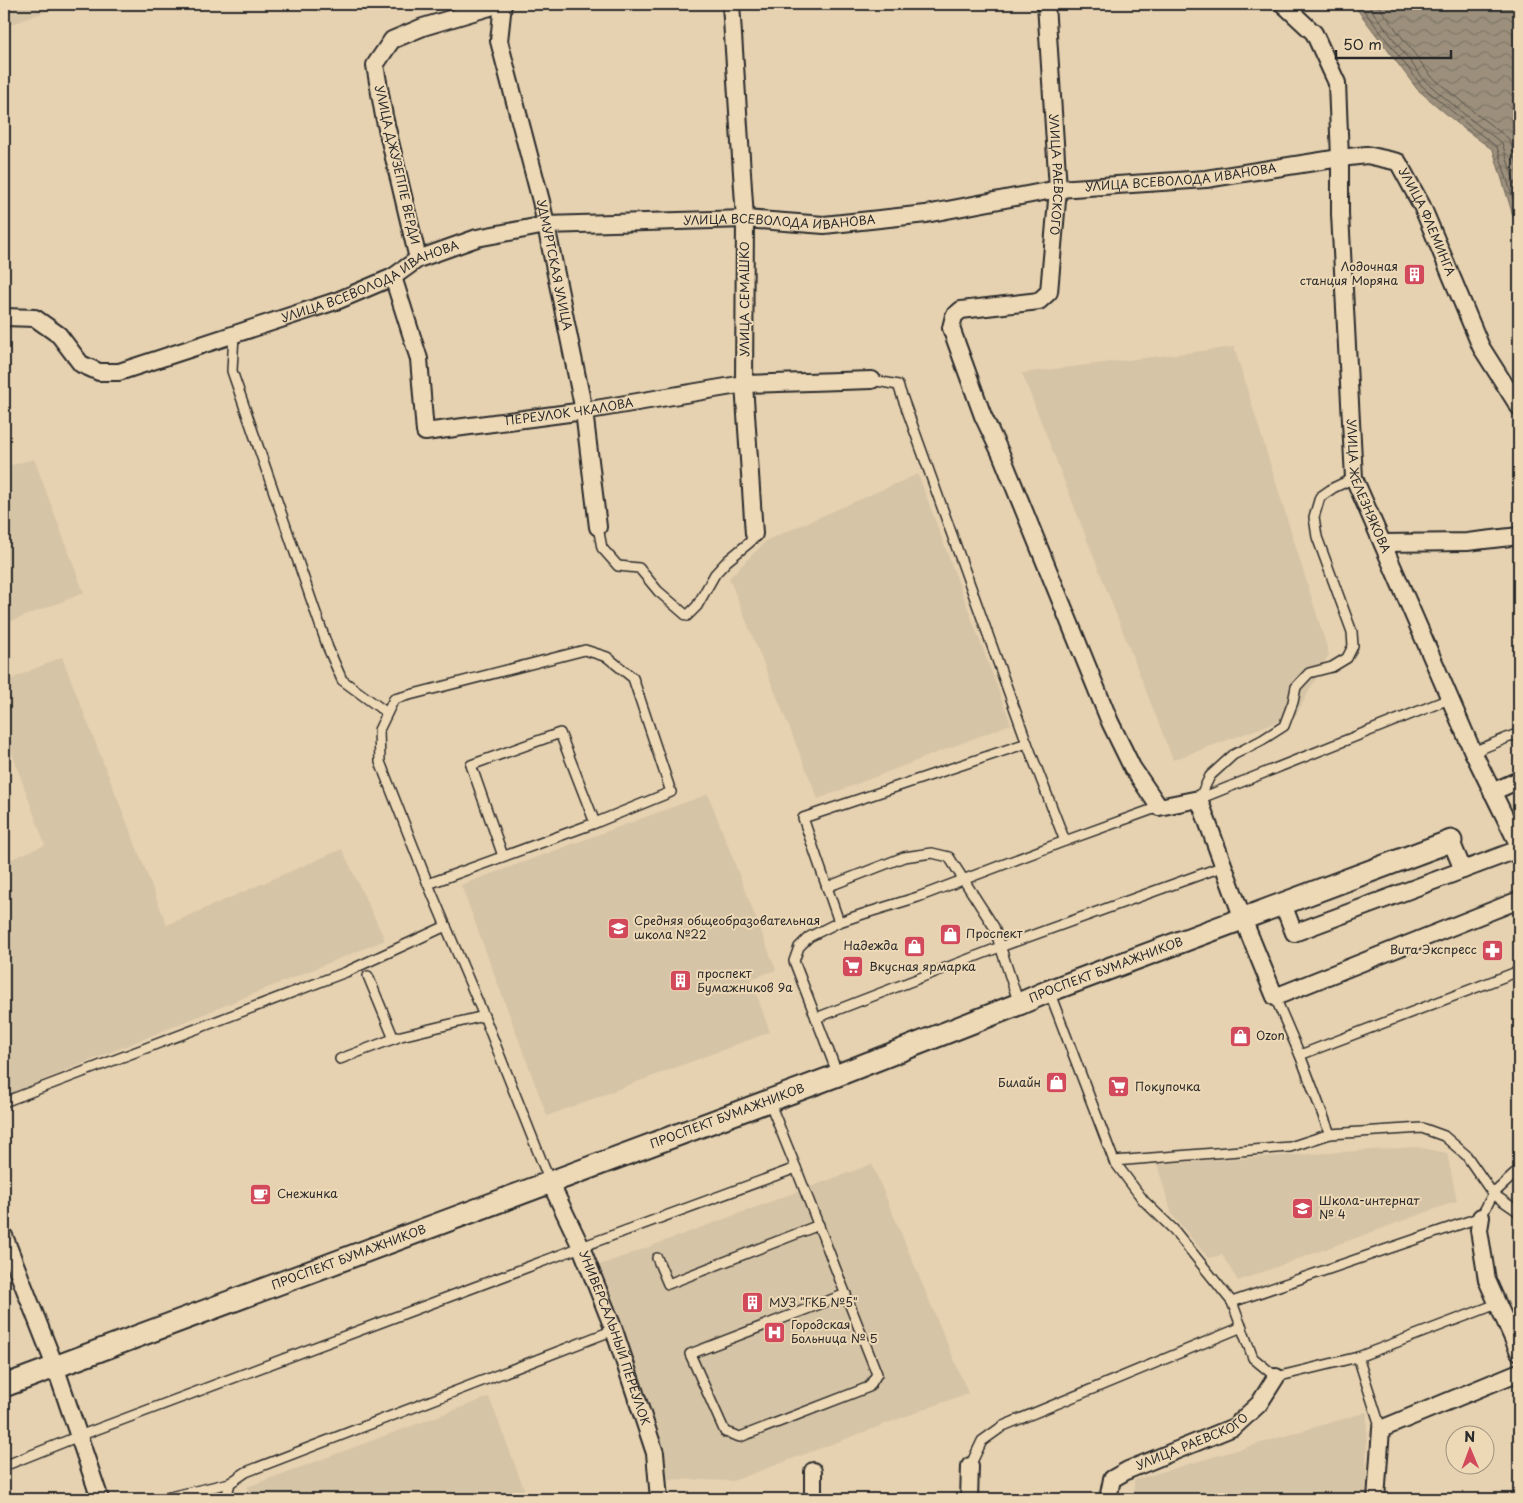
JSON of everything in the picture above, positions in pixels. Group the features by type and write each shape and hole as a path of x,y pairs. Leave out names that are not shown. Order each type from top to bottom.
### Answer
{"street":[{"name":"УДМУРТСКАЯ УЛИЦА","path":"502,4 499,41 546,225 584,411 598,527"},
{"name":"УЛИЦА ДЖУЗЕППЕ ВЕРДИ","path":"418,259 384,116 375,65 392,40 423,27 502,4"},
{"name":"УЛИЦА СЕМАШКО","path":"731,4 745,219 744,384 754,534"},
{"name":"УЛИЦА РАЕВСКОГО","path":"1046,4 1058,189 1049,292 1039,301 961,310 954,316 951,328 983,416 1001,454 1110,722 1132,766 1159,807"},
{"path":"1283,4 1314,33 1337,83 1340,158"},
{"name":"УЛИЦА ФЛЕМИНГА","path":"1340,158 1367,155 1398,162 1422,206 1481,347 1519,407"},
{"name":"УЛИЦА ВСЕВОЛОДА ИВАНОВА","path":"4,317 34,318 59,335 81,364 99,372 119,372 339,300 392,277 418,259 477,238 546,225 745,219 824,225 926,214 1058,189 1206,179 1340,158"},
{"name":"УЛИЦА ЖЕЛЕЗНЯКОВА","path":"1340,158 1340,214 1354,478 1473,752 1519,847"},
{"name":"ПЕРЕУЛОК ЧКАЛОВА","path":"392,277 419,359 425,432 584,411 744,384 872,380"},
{"path":"1383,543 1467,542 1519,536"},
{"path":"1492,792 1519,780"},
{"path":"1159,807 1199,799 1243,918 1275,997 1519,900"},
{"path":"1451,841 1463,870"},
{"name":"ПРОСПЕКТ БУМАЖНИКОВ","path":"4,1386 769,1101 1049,991 1451,841"},
{"path":"1284,904 1294,932 1463,870 1519,847"},
{"name":"УНИВЕРСАЛЬНЫЙ ПЕРЕУЛОК","path":"550,1182 581,1247 614,1330 655,1453 659,1499"},
{"path":"1480,1217 1479,1230 1487,1280 1519,1352"},
{"path":"4,1236 55,1366 100,1499"},
{"path":"1376,1499 1381,1429 1519,1372"},
{"name":"УЛИЦА РАЕВСКОГО","path":"1108,1499 1112,1479 1128,1470 1234,1427 1260,1404 1276,1378"},
{"path":"969,1499 970,1466"},
{"path":"813,1471 813,1499"}],"lane":[{"path":"234,334 232,371 328,648 342,680 387,714"},
{"path":"872,380 898,385 1027,743 1065,841"},
{"path":"1199,799 1210,776 1233,755 1284,726 1293,702 1296,686 1309,673 1332,667 1347,658 1354,646 1352,632 1317,537 1314,517 1320,497 1333,488 1354,478"},
{"path":"598,527 602,548 618,566 639,568 658,591 687,616 697,606 715,574 750,542 754,534"},
{"path":"428,884 595,823 671,792 632,678 607,657 585,650 394,699 379,730 380,762 428,884 484,1016 550,1182"},
{"path":"1199,799 1449,698"},
{"path":"503,856 471,765 560,733 595,823"},
{"path":"1473,752 1519,734"},
{"path":"839,922 803,818 1027,743"},
{"path":"838,1075 794,961 799,947 809,937 839,922 918,897 1159,807"},
{"path":"827,887 904,857 932,853 949,857 965,879 994,927 1019,1004"},
{"path":"816,1018 1000,947 1224,866"},
{"path":"4,1102 346,972 446,926"},
{"path":"1300,1055 1519,971"},
{"path":"368,976 394,1039"},
{"path":"1049,991 1114,1161 1144,1201 1174,1230 1232,1302 1253,1358 1276,1378 1358,1357 1497,1304"},
{"path":"1275,997 1300,1055 1330,1134"},
{"path":"340,1060 394,1039 484,1016"},
{"path":"769,1101 819,1225 846,1294 877,1374 869,1387 740,1437 725,1432 690,1354 846,1294"},
{"path":"1114,1161 1290,1147 1330,1134 1422,1128 1444,1136 1466,1156 1493,1194 1519,1212"},
{"path":"4,1466 581,1247 796,1168"},
{"path":"1232,1302 1480,1217 1493,1194 1519,1170"},
{"path":"657,1258 668,1284 819,1225"},
{"path":"970,1466 982,1441 1003,1426 1242,1328"},
{"path":"161,1499 230,1483 246,1472 614,1330"},
{"path":"1358,1357 1381,1429"},
{"path":"226,1499 230,1483"}],"shaded area":[{"path":"4,4 67,4 4,27"},
{"path":"1234,347 1329,654 1296,715 1173,760 1022,373"},
{"path":"34,459 84,593 4,624 4,467"},
{"path":"918,474 1011,724 818,799 729,578 767,540"},
{"path":"62,657 167,925 342,849 385,940 4,1096 4,862 45,845 4,731 4,682"},
{"name":"Средняя общеобразовательная школа №22","path":"708,794 776,970 751,979 770,1032 547,1116 461,885"},
{"name":"Школа-интернат № 4","path":"1417,1147 1447,1153 1457,1201 1238,1281 1222,1255 1208,1258 1172,1215 1157,1164"},
{"name":"Городская Больница № 5","path":"872,1164 968,1393 733,1481 667,1479 584,1271"},
{"path":"489,1397 528,1499 252,1499 247,1487"},
{"path":"1367,1412 1366,1499 1134,1499 1134,1480"}],"water":[{"path":"1353,4 1519,4 1519,235 1493,150 1463,128 1417,89"}],"place":[{"name":"Лодочная станция Моряна","path":"1414,274"},
{"name":"Средняя общеобразовательная школа №22","path":"618,928"},
{"name":"Проспект","path":"950,934"},
{"name":"Надежда","path":"914,946"},
{"name":"Вита Экспресс","path":"1493,950"},
{"name":"Вкусная ярмарка","path":"853,967"},
{"name":"проспект Бумажников 9а","path":"681,981"},
{"name":"Ozon","path":"1240,1036"},
{"name":"Билайн","path":"1057,1083"},
{"name":"Покупочка","path":"1119,1087"},
{"name":"Снежинка","path":"261,1194"},
{"name":"Школа-интернат № 4","path":"1303,1208"},
{"name":"МУЗ \"ГКБ №5\"","path":"753,1303"},
{"name":"Городская Больница № 5","path":"775,1332"}]}
